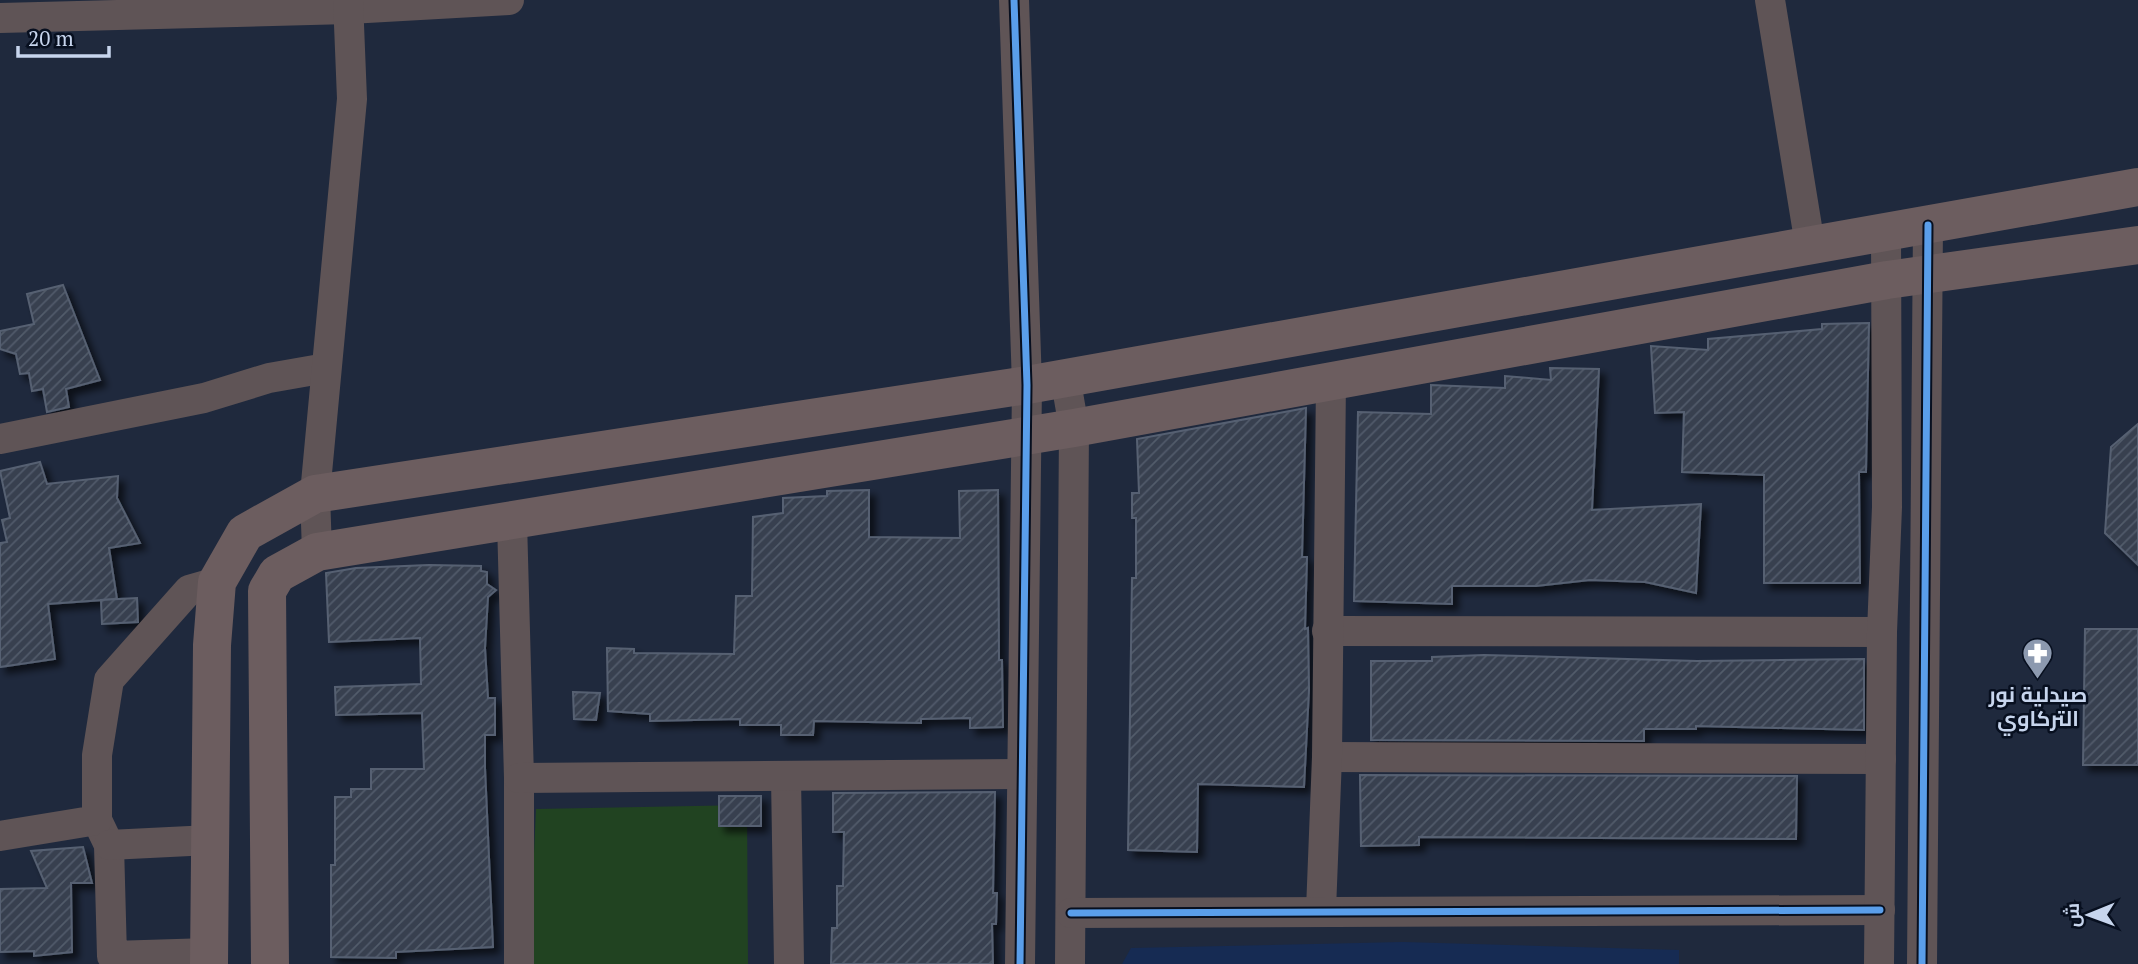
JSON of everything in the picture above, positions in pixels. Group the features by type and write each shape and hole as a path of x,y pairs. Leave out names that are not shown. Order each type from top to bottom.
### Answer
{"main road":[{"path":"209,959 212,645 218,582 245,533 316,494 1027,385 1065,376 2138,187"},
{"path":"270,964 267,591 277,574 317,552 1074,428 1887,280 2138,245"}],"street":[{"path":"0,18 509,0"},
{"path":"1014,0 1027,385 1020,774 1020,964"},
{"path":"1770,0 1810,245"},
{"path":"317,552 316,494 352,99 349,5"},
{"path":"1923,964 1928,225"},
{"path":"1879,964 1882,632 1887,507 1886,232"},
{"path":"0,439 204,398 269,378 326,368"},
{"path":"1065,376 1074,428 1070,964"},
{"path":"1321,910 1327,757 1331,380"},
{"path":"513,521 519,778 519,964"},
{"path":"209,959 112,956 97,755 109,680 189,590 218,582"},
{"path":"1327,631 1882,632"},
{"path":"1327,757 1881,759"},
{"path":"519,778 786,778 1020,774"},
{"path":"786,778 789,964"},
{"path":"0,836 103,833 211,840"},
{"path":"1071,913 1880,909"}],"shaded area":[{"path":"1403,942 1679,950 1679,964 1122,964 1131,948"}],"green space":[{"path":"747,805 748,964 529,964 536,809"}],"building":[{"path":"63,285 100,380 66,389 69,407 47,412 43,389 32,391 29,373 20,374 16,354 0,349 0,331 34,324 27,294"},
{"path":"1869,323 1866,472 1859,472 1860,583 1764,583 1764,475 1682,472 1684,412 1655,413 1651,346 1708,350 1708,339 1822,329 1822,324"},
{"path":"1550,368 1599,369 1592,510 1701,504 1696,593 1645,582 1590,580 1536,586 1452,586 1452,604 1354,601 1358,412 1431,414 1431,385 1505,388 1505,376 1551,380"},
{"path":"1306,408 1302,557 1307,557 1305,629 1308,628 1309,690 1304,787 1198,784 1197,852 1128,850 1132,578 1136,578 1136,518 1132,518 1132,493 1139,493 1137,439"},
{"path":"2138,424 2138,565 2105,533 2111,447"},
{"path":"40,462 47,484 118,476 117,498 140,543 109,548 117,599 48,604 55,659 0,667 0,543 7,542 2,520 10,518 0,471"},
{"path":"869,490 869,537 960,538 959,491 998,490 999,660 1002,660 1003,727 970,728 970,718 921,719 921,723 814,721 813,735 781,735 781,725 740,725 740,719 650,721 650,714 608,711 607,648 634,649 634,653 734,654 736,596 752,596 753,517 783,513 783,498 827,496 827,491"},
{"path":"481,566 481,571 487,572 487,584 496,590 488,597 485,648 488,698 495,698 495,735 485,735 493,947 396,952 396,958 331,957 331,865 335,865 335,797 351,797 351,789 371,789 371,769 424,769 422,713 336,715 335,687 421,684 420,638 329,642 326,573 356,568"},
{"path":"137,598 138,622 102,624 101,600"},
{"path":"2085,629 2138,629 2138,765 2083,765"},
{"path":"1484,655 1697,661 1864,659 1864,730 1696,726 1696,729 1644,729 1644,741 1371,740 1371,661 1432,661 1432,657"},
{"path":"573,692 600,693 596,720 574,719"},
{"path":"1360,775 1797,776 1796,839 1419,837 1419,845 1361,846"},
{"path":"995,792 993,893 997,893 996,924 992,924 993,964 831,964 832,928 837,928 837,886 843,886 844,832 833,832 833,793"},
{"path":"719,796 761,796 761,826 719,826"},
{"path":"83,847 92,883 71,883 72,952 34,956 34,951 0,952 0,889 47,888 31,851"}],"cycle path":[{"path":"1014,0 1027,385 1020,964"},
{"path":"1922,964 1928,225"},
{"path":"1071,913 1880,910"}],"place":[{"name":"صيدلية نور التركاوي","path":"2038,681"}]}
